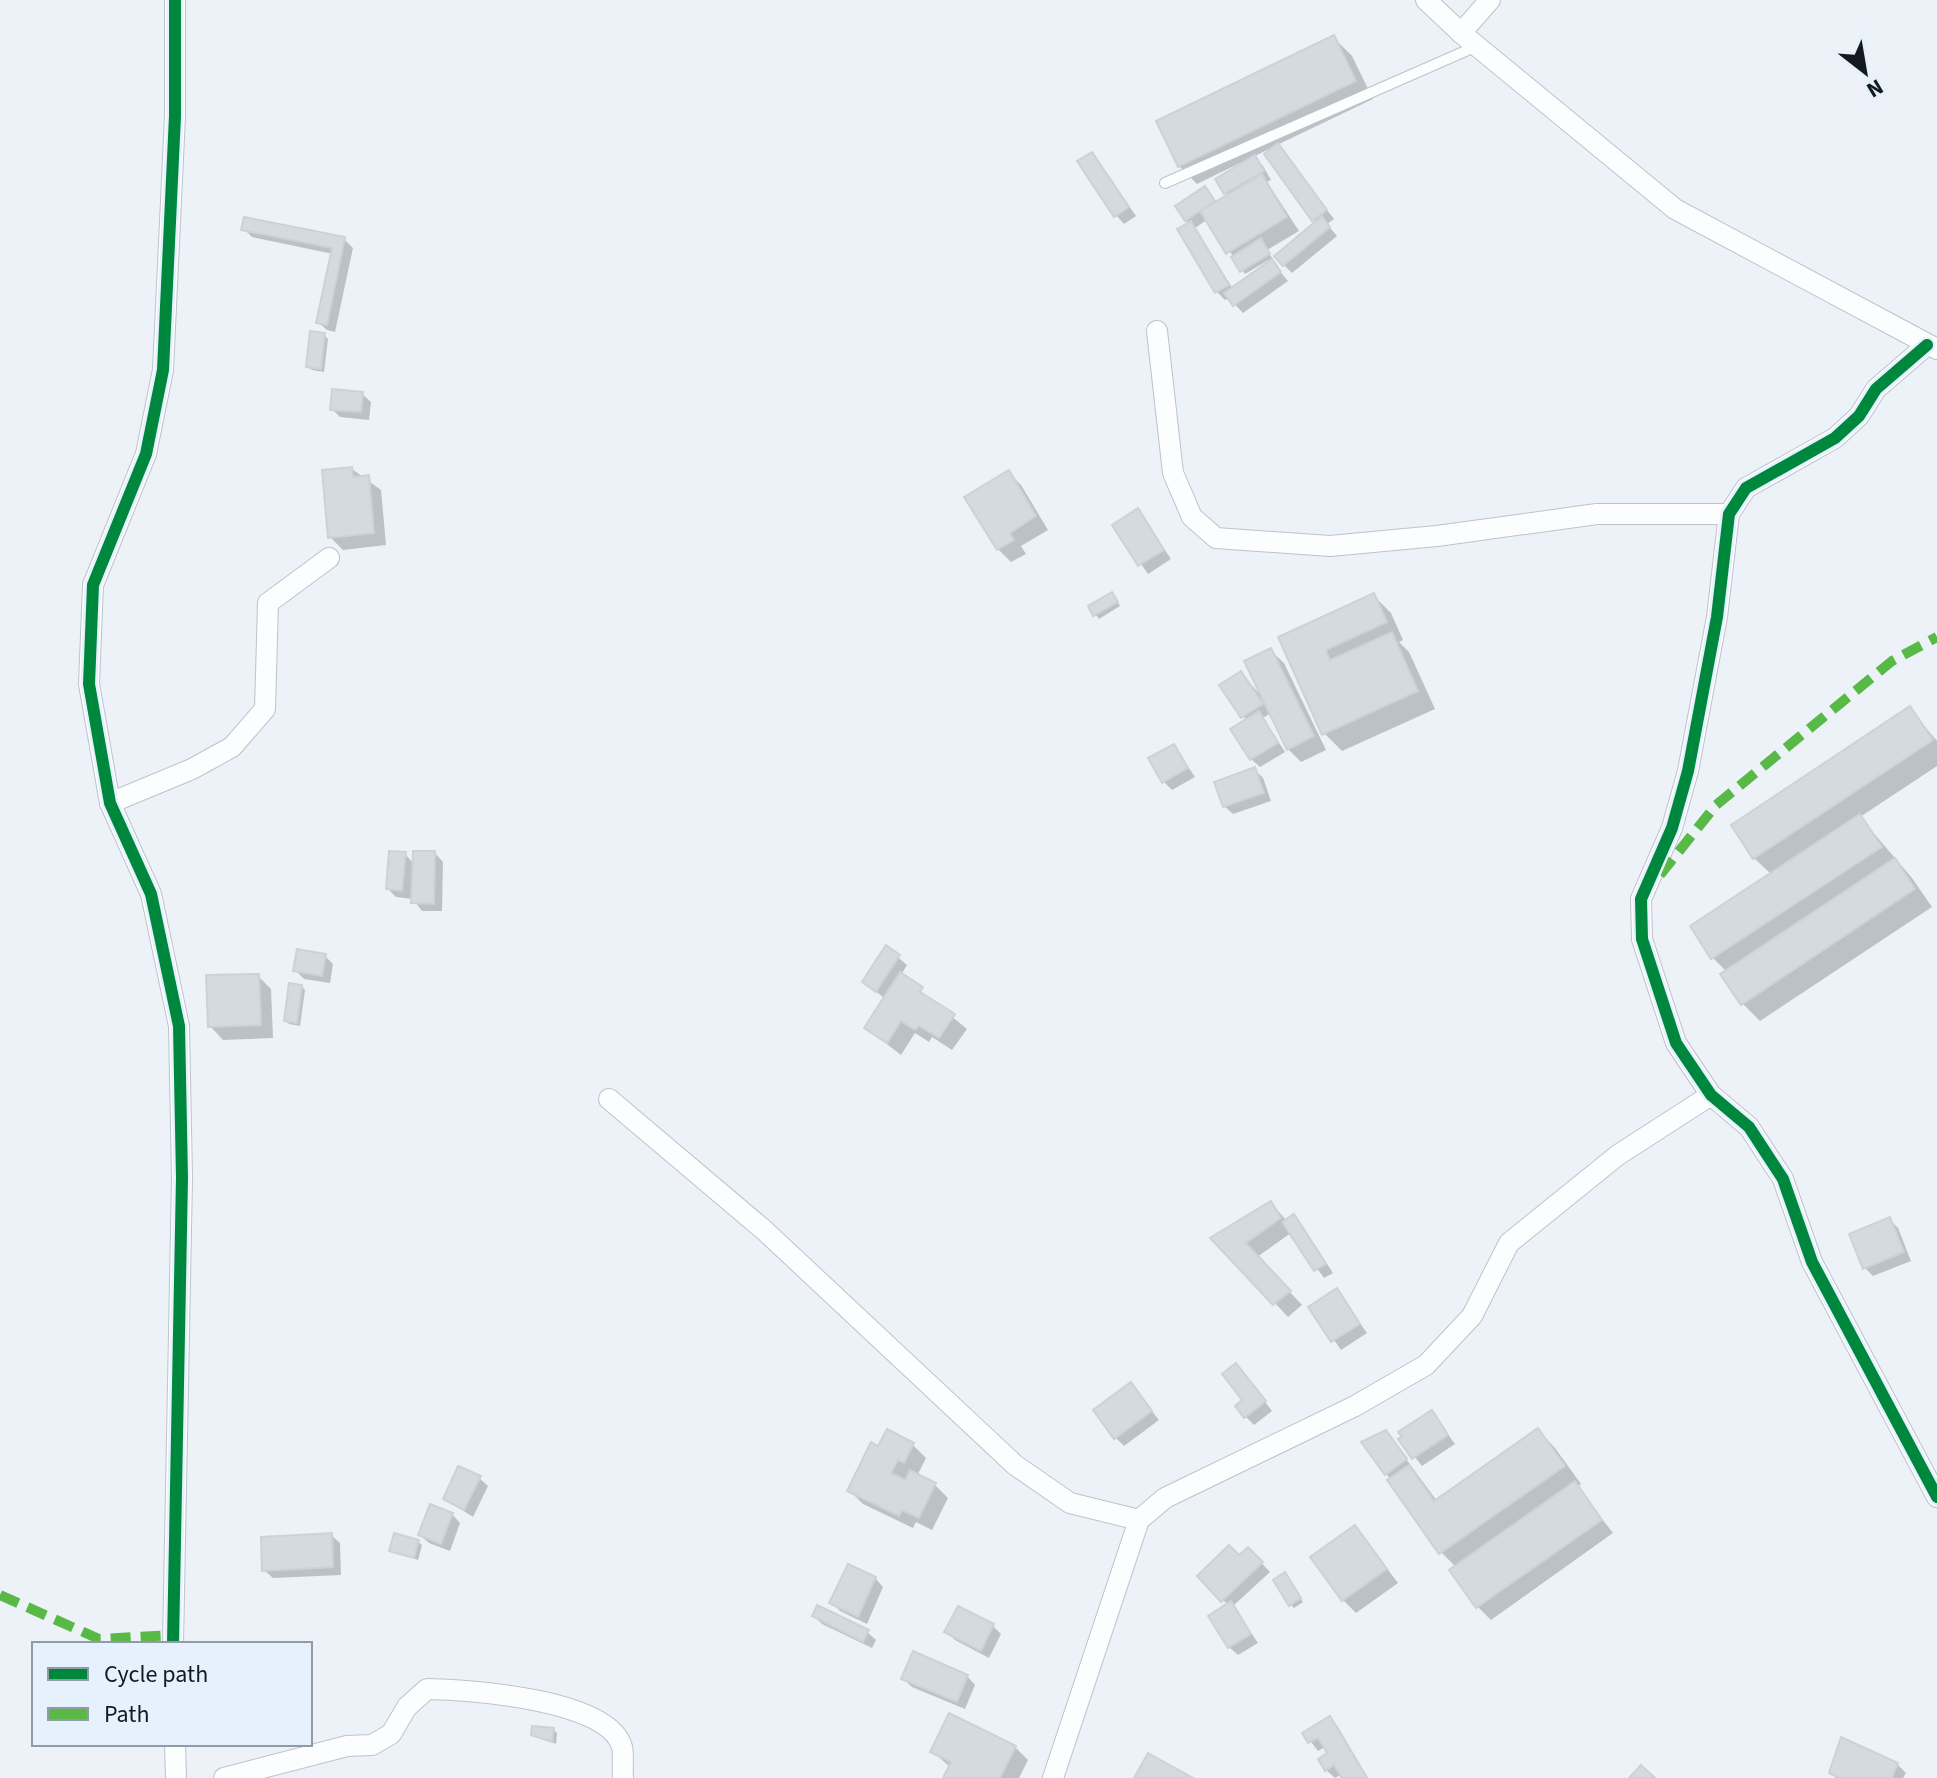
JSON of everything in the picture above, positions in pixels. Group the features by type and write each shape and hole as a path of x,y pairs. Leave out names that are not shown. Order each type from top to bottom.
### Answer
{"street":[{"path":"173,1642 182,1178 179,1026 151,894 110,803 89,684 93,585 146,454 163,370 175,116 175,0"},
{"path":"1426,0 1469,40 1675,209 1932,347 1876,389 1859,416 1835,438 1746,488 1729,514 1717,617 1688,771 1672,828 1641,899 1642,939 1676,1043 1711,1095 1749,1127 1783,1179 1812,1262 1937,1497"},
{"path":"1469,40 1490,0"},
{"path":"1157,331 1173,473 1192,517 1216,538 1330,546 1437,536 1597,514 1729,514"},
{"path":"110,803 192,769 232,747 265,709 268,603 329,558"},
{"path":"1053,1778 1116,1581 1139,1520 1165,1498 1355,1406 1426,1365 1472,1316 1509,1243 1618,1155 1711,1095"},
{"path":"609,1099 764,1230 1015,1465 1070,1503 1139,1520"},
{"path":"224,1778 347,1746 372,1745 391,1734 407,1707 427,1689 523,1699 572,1709 603,1722 622,1745 623,1778"},
{"path":"175,1746 176,1778"}],"lane":[{"path":"1165,183 1469,40"}],"building":[{"path":"1334,35 1356,81 1178,167 1156,121"},
{"path":"1278,143 1327,210 1312,221 1264,154"},
{"path":"1092,152 1129,207 1114,217 1077,161"},
{"path":"1255,155 1264,171 1224,194 1215,179"},
{"path":"1262,174 1287,217 1226,254 1200,211"},
{"path":"1205,186 1215,201 1185,221 1175,206"},
{"path":"1322,216 1330,227 1283,266 1274,256"},
{"path":"244,217 345,237 327,325 316,323 332,248 241,230"},
{"path":"1191,221 1229,285 1215,293 1177,229"},
{"path":"1261,238 1270,254 1240,272 1231,257"},
{"path":"1272,259 1281,272 1233,306 1224,293"},
{"path":"310,331 325,333 321,369 306,367"},
{"path":"332,389 363,392 361,412 330,410"},
{"path":"352,467 353,477 369,475 374,533 328,538 322,470"},
{"path":"1009,470 1036,516 1010,533 1014,540 997,550 964,497"},
{"path":"1138,508 1164,550 1138,566 1112,525"},
{"path":"1112,592 1118,602 1093,616 1088,606"},
{"path":"1374,593 1387,622 1326,650 1330,660 1392,632 1418,691 1322,735 1278,637"},
{"path":"1271,648 1314,736 1287,750 1244,661"},
{"path":"1241,671 1263,704 1241,718 1219,685"},
{"path":"1910,706 1933,740 1753,859 1731,825"},
{"path":"1259,711 1278,743 1250,760 1230,729"},
{"path":"1174,744 1188,768 1162,783 1148,758"},
{"path":"1255,767 1264,793 1223,807 1214,782"},
{"path":"1860,814 1882,847 1711,959 1690,926"},
{"path":"389,851 406,852 402,891 386,889"},
{"path":"413,851 435,851 434,904 411,903"},
{"path":"1895,858 1915,889 1741,1005 1720,974"},
{"path":"886,945 900,955 876,992 862,982"},
{"path":"297,949 326,954 322,976 293,971"},
{"path":"900,972 923,987 920,992 955,1014 939,1038 919,1026 915,1030 901,1021 887,1043 864,1028"},
{"path":"259,974 261,1025 208,1027 206,975"},
{"path":"289,983 302,985 297,1023 284,1021"},
{"path":"1271,1201 1281,1218 1246,1243 1291,1291 1273,1305 1210,1238"},
{"path":"1294,1214 1326,1264 1314,1271 1282,1222"},
{"path":"1890,1217 1904,1252 1863,1269 1849,1234"},
{"path":"1337,1288 1360,1324 1331,1342 1308,1307"},
{"path":"1236,1363 1266,1401 1244,1418 1235,1406 1242,1400 1222,1374"},
{"path":"1131,1382 1152,1411 1114,1439 1093,1410"},
{"path":"1432,1410 1448,1435 1412,1459 1398,1439 1402,1437 1398,1432"},
{"path":"1538,1428 1565,1466 1439,1554 1387,1480 1409,1465 1434,1501"},
{"path":"887,1429 914,1443 904,1463 898,1460 891,1473 905,1480 910,1470 936,1483 919,1518 902,1510 899,1516 847,1491 871,1442 878,1446"},
{"path":"1386,1430 1407,1459 1385,1475 1361,1442"},
{"path":"458,1466 481,1476 464,1510 443,1499"},
{"path":"1575,1481 1602,1520 1476,1608 1449,1570"},
{"path":"430,1504 453,1513 441,1544 418,1535"},
{"path":"1355,1525 1387,1569 1342,1601 1310,1557"},
{"path":"332,1533 333,1567 262,1571 261,1537"},
{"path":"394,1533 419,1540 414,1558 389,1551"},
{"path":"1229,1545 1239,1555 1248,1547 1263,1562 1221,1602 1197,1576"},
{"path":"848,1564 876,1577 858,1617 829,1603"},
{"path":"1285,1572 1301,1598 1289,1606 1273,1580"},
{"path":"1231,1601 1251,1634 1228,1648 1208,1616"},
{"path":"817,1605 869,1630 863,1642 812,1616"},
{"path":"958,1606 994,1624 981,1651 944,1632"},
{"path":"913,1651 968,1675 957,1702 901,1679"},
{"path":"949,1713 1016,1746 1000,1778 943,1778 951,1762 930,1752"},
{"path":"1330,1716 1367,1778 1342,1778 1334,1765 1325,1771 1318,1759 1327,1753 1318,1738 1308,1743 1302,1733"},
{"path":"532,1726 554,1728 552,1742 531,1735"},
{"path":"1841,1737 1898,1763 1892,1778 1839,1778 1829,1773"},
{"path":"1148,1753 1193,1778 1134,1778"},
{"path":"1641,1765 1655,1778 1629,1778"}],"marked path":[{"path":"1660,875 1716,805 1892,661 1937,637"},
{"path":"0,1595 99,1639 173,1635"}],"cycle path":[{"path":"173,1642 182,1178 179,1026 151,894 110,803 89,684 93,585 146,454 163,370 175,116 175,0"},
{"path":"1927,345 1876,389 1859,416 1835,438 1746,488 1729,514 1717,617 1688,771 1672,828 1641,899 1642,939 1676,1043 1711,1095 1749,1127 1783,1179 1812,1262 1937,1497"}]}
